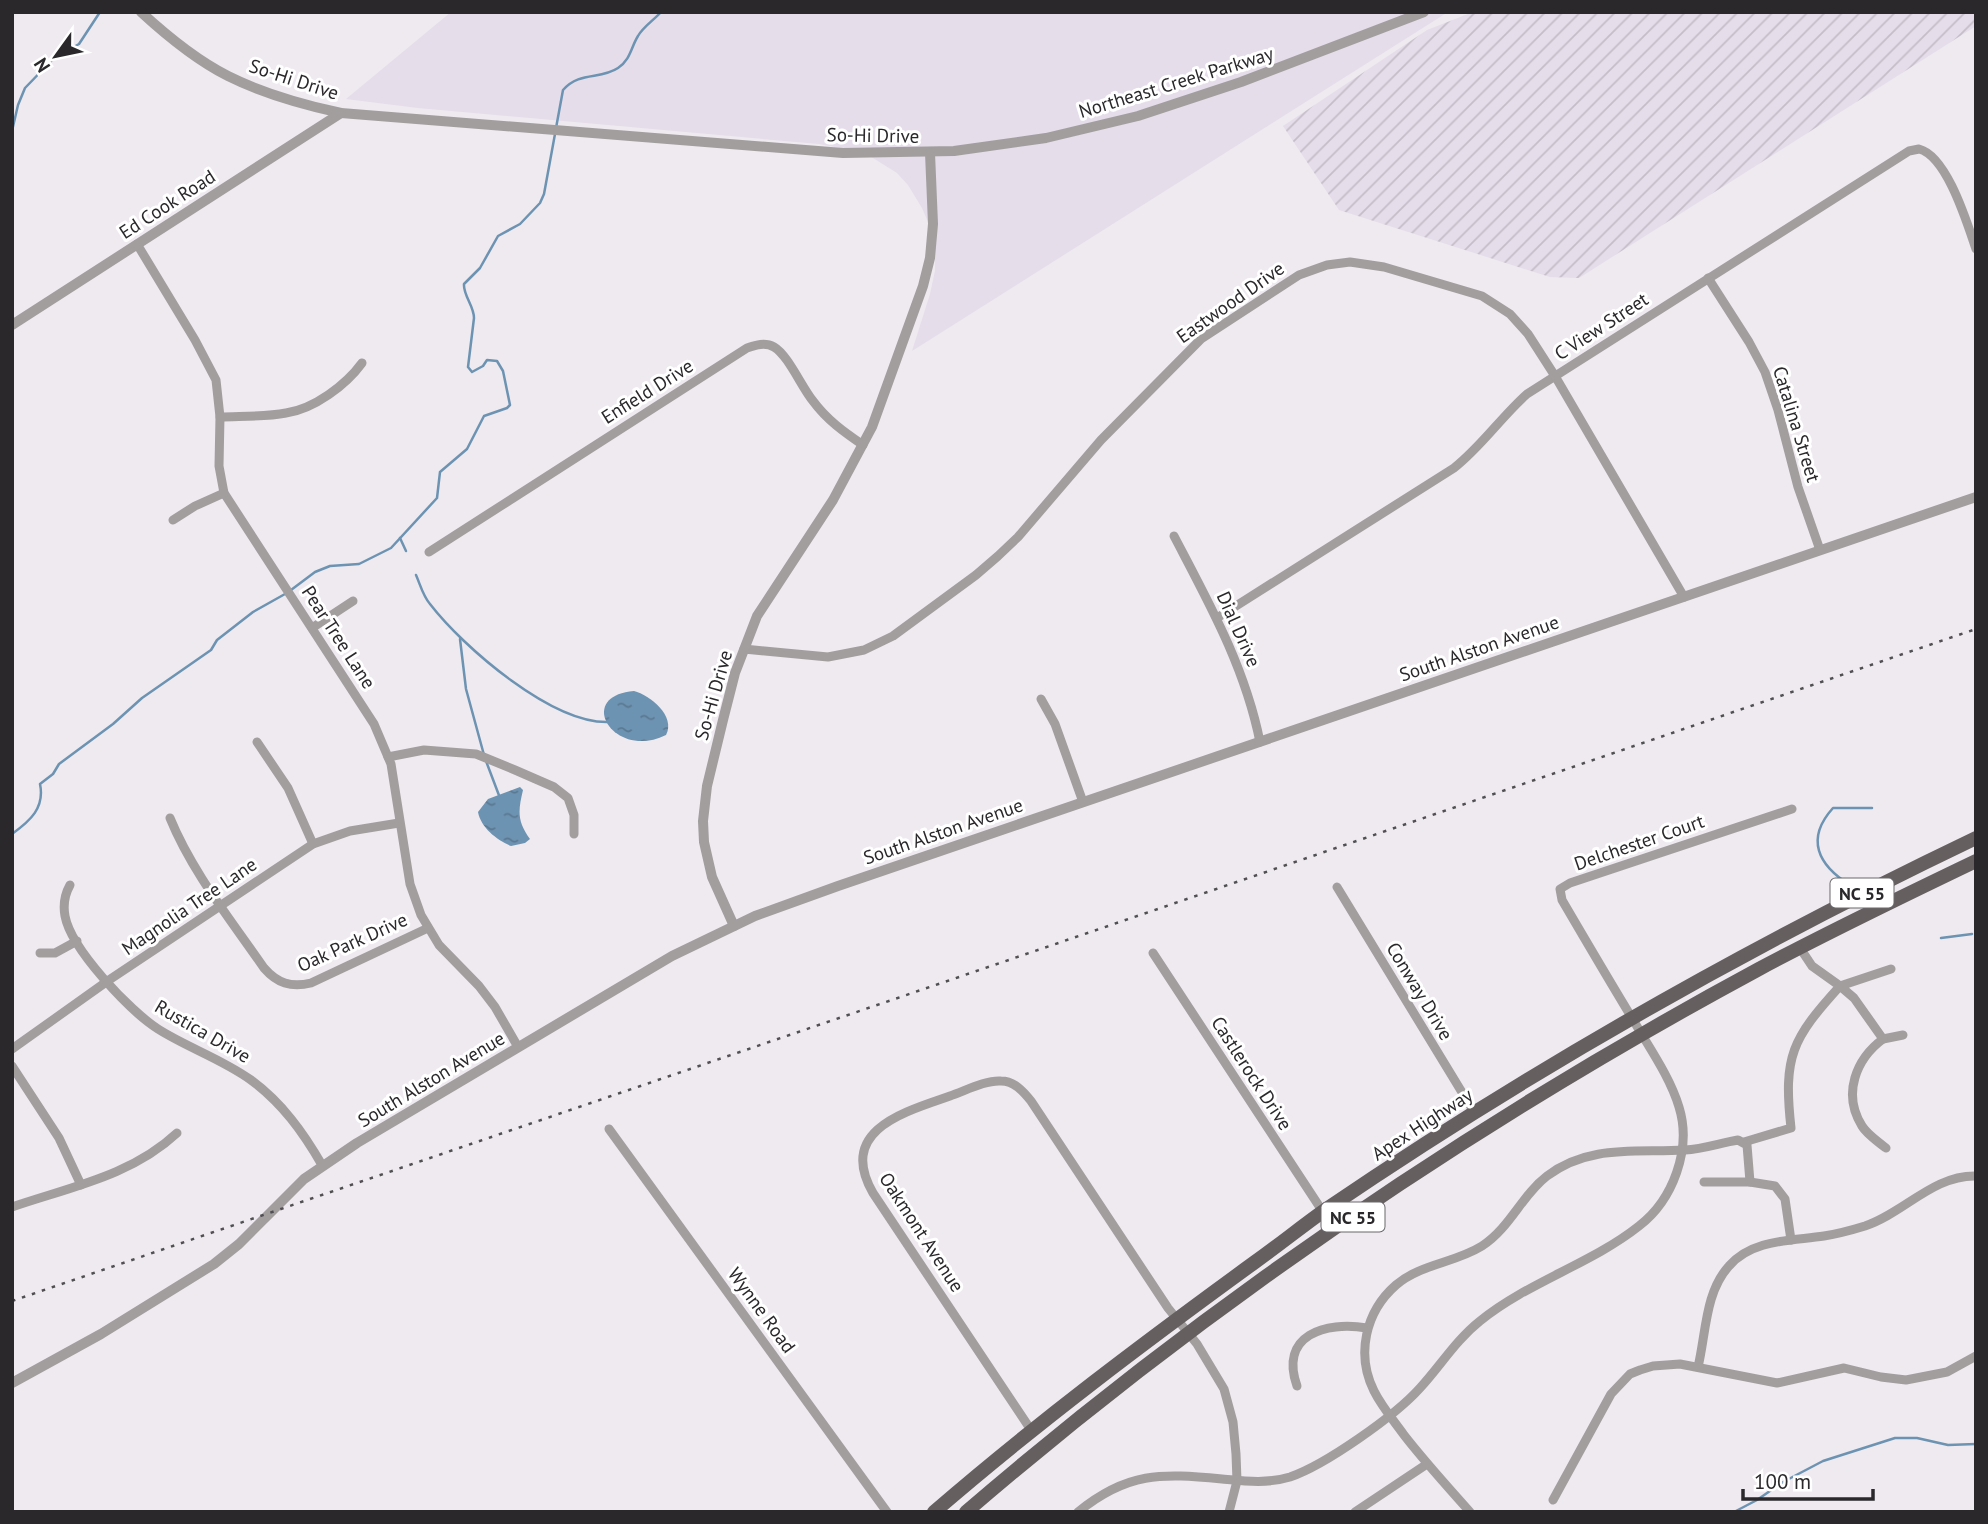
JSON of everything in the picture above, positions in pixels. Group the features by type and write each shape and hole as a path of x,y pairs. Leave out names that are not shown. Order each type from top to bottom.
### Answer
{"main road":[{"name":"Apex Highway","path":"934,1512 1031,1430 1176,1319 1323,1212 1474,1112 1593,1039 1826,911 1976,838"},
{"name":"Apex Highway","path":"966,1512 1042,1448 1188,1334 1286,1262 1439,1159 1642,1035 1800,948 1976,861"}],"street":[{"name":"So-Hi Drive","path":"141,12 164,33 228,76 307,106 341,113 781,149 843,153 930,153 933,224 930,258 923,286 863,445 833,500 768,597 744,649 735,673 712,763 703,821 705,851 712,877 734,926"},
{"name":"Northeast Creek Parkway","path":"930,153 1008,145 1138,116 1241,82 1424,12"},
{"name":"Ed Cook Road","path":"12,325 341,113"},
{"name":"C View Street","path":"1217,618 1454,468 1475,450 1516,404 1555,376 1909,151 1919,149 1934,157 1944,173 1976,249"},
{"name":"Pear Tree Lane","path":"137,244 216,380 220,417 219,466 225,493 374,724 388,757 410,884 428,928 455,964 479,986 495,1007 518,1047"},
{"name":"Eastwood Drive","path":"744,649 828,657 864,650 893,636 975,575 1018,537 1101,439 1191,347 1268,295 1312,270 1350,262 1373,265 1482,296 1510,314 1528,334 1555,376 1684,597"},
{"name":"Catalina Street","path":"1708,278 1765,372 1778,410 1801,499 1820,550"},
{"name":"Enfield Drive","path":"429,552 669,397 756,345 765,344 778,350 824,415 863,445"},
{"path":"220,417 288,413 307,407 354,375 362,363"},
{"path":"173,520 195,506 225,493"},
{"name":"South Alston Avenue","path":"12,1383 101,1334 214,1264 239,1244 304,1179 322,1165 672,956 734,926 772,909 1976,497"},
{"name":"Dial Drive","path":"1174,536 1217,618 1243,679 1260,742"},
{"path":"312,628 353,601"},
{"path":"1041,699 1055,724 1083,802"},
{"path":"257,742 288,788 313,844"},
{"path":"388,757 424,750 476,754 505,766 554,787 568,798 574,816 574,834"},
{"name":"Delchester Court","path":"1632,1018 1562,900 1560,890 1570,883 1792,809"},
{"name":"Oak Park Drive","path":"170,818 181,844 272,978 290,985 311,983 428,928"},
{"name":"Magnolia Tree Lane","path":"12,1049 106,982 313,844 350,831 400,823"},
{"name":"Rustica Drive","path":"70,885 65,894 65,916 78,941 106,982 157,1028 221,1061 263,1089 297,1124 322,1165"},
{"name":"Conway Drive","path":"1337,887 1474,1112"},
{"path":"40,953 55,953 78,941"},
{"path":"1800,948 1812,966 1854,998 1883,1040"},
{"name":"Castlerock Drive","path":"1153,953 1323,1212"},
{"path":"1470,1512 1427,1464 1390,1415 1376,1396 1367,1374 1364,1356 1367,1328 1383,1297 1415,1273 1454,1259 1484,1244 1510,1220 1532,1190 1560,1167 1599,1152 1681,1151 1738,1140 1744,1142 1791,1128 1788,1070 1805,1028 1840,986 1891,969"},
{"path":"1077,1512 1114,1487 1137,1479 1180,1475 1237,1481 1278,1480 1310,1469 1390,1415 1414,1394 1454,1345 1484,1317 1628,1234 1650,1217 1672,1185 1681,1151 1683,1128 1680,1108 1632,1018"},
{"path":"1886,1148 1862,1127 1852,1086 1858,1066 1869,1050 1883,1040 1903,1035"},
{"path":"12,1066 59,1138 81,1185"},
{"name":"Oakmont Avenue","path":"1031,1430 868,1184 864,1172 863,1157 870,1137 878,1127 908,1111 998,1080 1016,1085 1031,1101 1224,1389 1233,1422 1237,1481 1229,1512"},
{"name":"Wynne Road","path":"610,1129 887,1512"},
{"path":"12,1207 124,1171 149,1157 177,1133"},
{"path":"1744,1142 1748,1152 1750,1182"},
{"path":"1698,1367 1712,1295 1721,1276 1740,1256 1767,1243 1827,1236 1866,1226 1887,1217 1946,1181 1965,1175 1976,1176"},
{"path":"1704,1182 1750,1182 1775,1186 1781,1192 1787,1207 1791,1240"},
{"path":"1297,1386 1292,1370 1292,1358 1299,1346 1313,1333 1337,1325 1367,1328"},
{"path":"1553,1500 1611,1394 1630,1374 1653,1366 1680,1364 1777,1383 1844,1368 1906,1380 1947,1371 1976,1356"},
{"path":"1355,1512 1427,1464"}],"shaded area":[{"path":"451,12 1448,12 912,351 935,271 931,229 908,185 897,173 865,153 819,144 418,108 346,99"},
{"path":"1473,12 1976,12 1976,26 1579,278 1550,277 1339,210 1283,126 1427,30"}],"water":[{"path":"634,691 660,707 667,721 666,735 647,741 631,740 617,734 608,725 604,714 606,704 616,695"},
{"path":"520,787 523,790 521,821 530,839 511,846 490,833 478,812 488,799"}],"waterway":[{"path":"12,131 25,88 53,59 79,44 100,12"},
{"path":"556,128 563,90 576,80 618,68 628,57 640,33 661,12"},
{"path":"291,590 315,572 330,566 359,564 391,548 437,498 440,472 467,449 484,416 510,405 503,371 497,361 487,360 483,366 472,372 468,367 474,318 464,284 480,268 498,236 520,224 540,203 555,134"},
{"path":"400,538 406,551"},
{"path":"416,575 428,601 445,622 486,661 511,680 562,711 587,720 610,722"},
{"path":"12,834 35,813 40,800 40,784 53,774 59,764 113,724 142,698 211,650 217,640 253,612 285,594"},
{"path":"460,639 466,689 484,755"},
{"path":"486,761 500,798"},
{"path":"1850,885 1823,860 1819,851 1819,830 1833,808 1872,808"},
{"path":"1941,938 1972,934"},
{"path":"1734,1512 1823,1461 1895,1438 1917,1438 1948,1445 1976,1444"}],"railway":[{"path":"12,1301 1976,629"}]}
